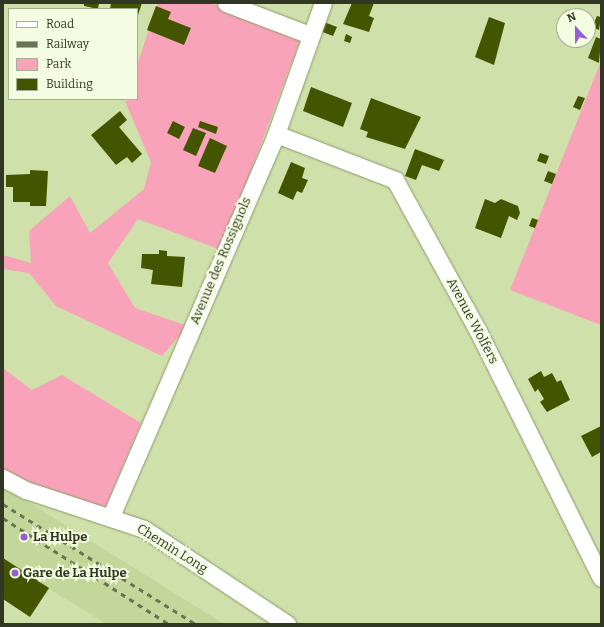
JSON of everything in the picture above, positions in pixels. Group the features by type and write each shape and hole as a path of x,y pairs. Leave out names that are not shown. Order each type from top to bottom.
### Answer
{"street":[{"path":"226,3 310,35"},
{"name":"Avenue des Rossignols","path":"110,516 276,134 310,35 323,3"},
{"name":"Avenue Wolfers","path":"276,134 395,180 477,329 601,578"},
{"name":"Chemin Long","path":"3,478 26,490 110,516 144,529 287,624"}],"shaded area":[{"path":"3,486 224,624 107,624 49,589 30,617 3,599"}],"green space":[{"path":"158,3 209,3 303,32 221,250 138,219 108,263 135,308 188,326 162,356 56,306 29,273 3,269 3,255 31,263 29,231 70,196 90,233 144,189 151,162 125,101 138,100 138,62"},
{"path":"601,61 601,325 510,290"},
{"path":"3,368 32,390 62,375 141,423 106,506 89,507 3,477"}],"building":[{"path":"84,3 99,3 98,8 84,6"},
{"path":"111,3 142,3 138,15 138,8 110,8"},
{"path":"352,3 374,3 369,16 374,18 369,32 343,24"},
{"path":"156,6 171,12 168,19 191,28 184,45 147,30"},
{"path":"597,16 601,17 599,30 596,29"},
{"path":"489,17 505,23 494,65 475,57"},
{"path":"324,22 337,27 333,36 320,31"},
{"path":"346,34 352,37 350,43 344,41"},
{"path":"596,37 601,39 599,63 588,58 592,48 596,48"},
{"path":"311,87 352,103 343,127 303,111"},
{"path":"578,96 585,98 580,110 573,107"},
{"path":"371,98 421,117 405,149 366,137 368,132 360,129"},
{"path":"120,111 127,120 119,127 142,154 132,163 127,157 116,165 91,135"},
{"path":"173,121 185,127 179,139 167,133"},
{"path":"200,121 218,127 216,134 198,127"},
{"path":"193,128 206,133 196,156 183,150"},
{"path":"210,138 227,146 215,173 198,166"},
{"path":"415,149 444,160 439,171 422,165 416,180 405,176"},
{"path":"540,153 549,156 546,164 537,161"},
{"path":"291,162 305,168 302,178 308,180 302,193 297,191 293,200 278,193"},
{"path":"30,170 48,171 46,206 30,206 30,202 13,202 13,187 6,187 6,175 30,174"},
{"path":"548,171 556,174 552,184 544,181"},
{"path":"485,199 495,203 501,199 518,206 520,213 517,220 509,216 501,238 475,228"},
{"path":"532,218 538,220 535,228 529,226"},
{"path":"159,250 167,251 167,256 185,257 182,287 151,284 153,270 141,268 142,254 159,254"},
{"path":"541,371 544,377 552,373 557,382 561,380 570,400 547,412 540,402 544,399 538,389 535,392 528,379"},
{"path":"601,426 601,452 592,457 581,436"},
{"name":"Gare de La Hulpe","path":"3,558 49,588 30,617 3,599"}],"railway":[{"path":"3,504 196,624"},
{"path":"3,518 169,624"}],"place":[{"name":"La Hulpe","path":"24,537"},
{"name":"Gare de La Hulpe","path":"15,573"}]}
